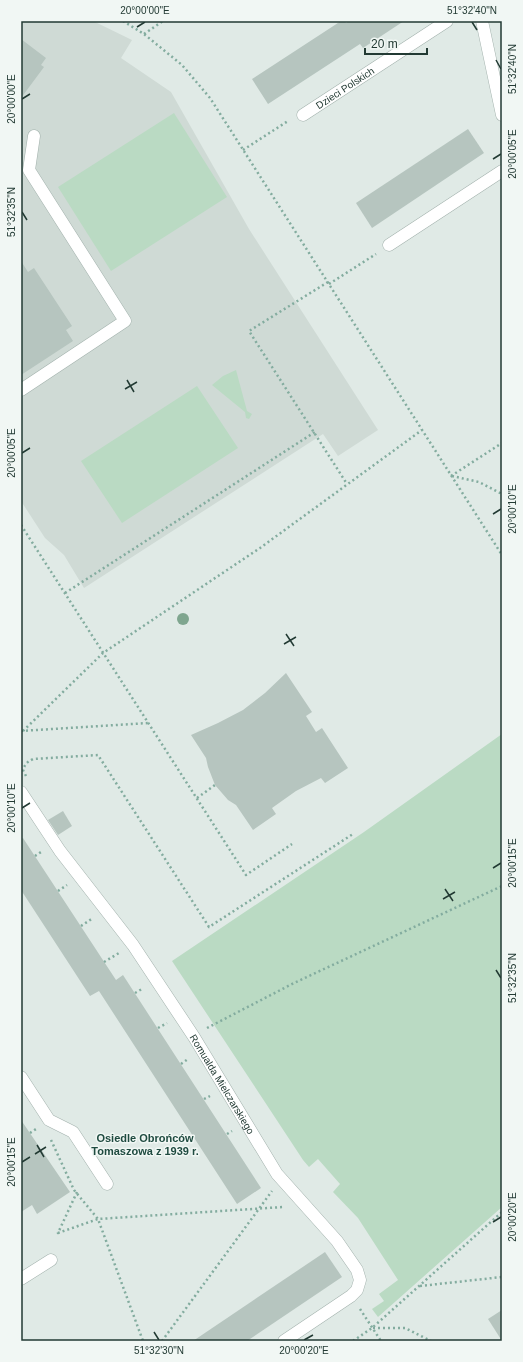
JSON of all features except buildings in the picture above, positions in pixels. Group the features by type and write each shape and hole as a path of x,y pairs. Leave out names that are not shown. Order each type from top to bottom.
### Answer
{"street":[{"name":"Dzieci Polskich","path":"303,115 447,21"},
{"path":"482,21 502,115"},
{"path":"21,390 125,321 29,170 34,136"},
{"path":"389,245 502,171"},
{"name":"Romualda Mielczarskiego","path":"21,792 25,806 133,945 194,1037 277,1174 337,1241 357,1270 360,1280 357,1290 351,1296 284,1341"},
{"path":"21,1077 49,1120 73,1132 107,1184"},
{"path":"21,1279 51,1260"}],"path":[{"path":"123,21 144,34 182,65 210,98 502,555"},
{"path":"144,34 163,21"},
{"path":"348,484 249,331 389,245"},
{"path":"22,731 103,653 260,548 422,430"},
{"path":"65,593 315,432"},
{"path":"451,476 502,443"},
{"path":"451,476 479,482 502,494"},
{"path":"21,525 246,875 292,844"},
{"path":"22,731 148,723"},
{"path":"27,777 23,770 24,765 33,759 98,756 209,927 353,834"},
{"path":"197,798 216,786"},
{"path":"58,891 71,883"},
{"path":"194,1037 294,983 502,886"},
{"path":"80,926 94,918"},
{"path":"104,962 122,950"},
{"path":"49,1138 74,1190 98,1219 143,1341"},
{"path":"162,1341 273,1189"},
{"path":"77,1192 58,1233 98,1219 290,1206"},
{"path":"353,1341 372,1328 502,1212"},
{"path":"419,1286 502,1277"},
{"path":"351,1296 381,1341"},
{"path":"372,1328 405,1328 431,1341"}],"shaded area":[{"path":"21,21 93,21 132,40 121,58 171,92 249,229 378,430 338,456 323,434 84,588 64,555 45,538 21,501"}],"green space":[{"path":"174,113 227,197 111,271 58,187"},
{"path":"236,370 247,411 252,414 249,419 246,418 245,412 212,385 223,376"},
{"path":"197,386 238,448 122,523 81,461"},
{"path":"502,734 502,1207 378,1317 372,1309 384,1301 379,1294 398,1280 358,1218 333,1192 340,1184 318,1159 309,1167 303,1160 172,961 364,832"}],"district":[{"name":"Osiedle Obrońców Tomaszowa z 1939 r.","path":"145,1144"}]}
